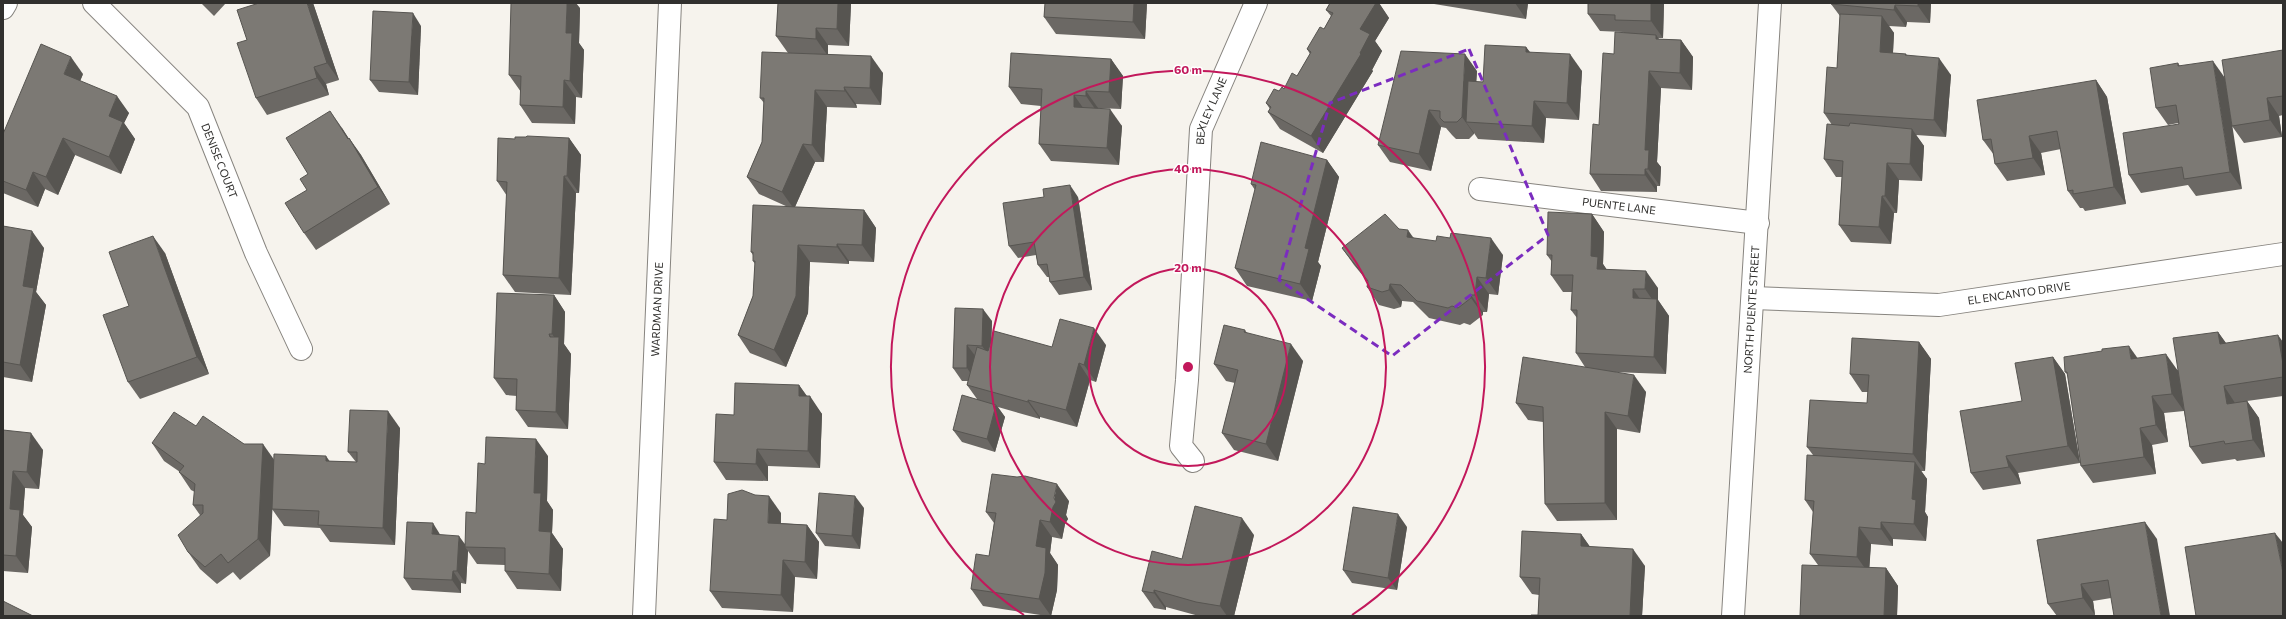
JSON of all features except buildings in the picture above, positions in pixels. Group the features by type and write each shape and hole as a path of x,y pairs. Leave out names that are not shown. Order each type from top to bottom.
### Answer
{"street":[{"path":"3,8 6,3"},
{"name":"DENISE COURT","path":"94,3 198,107 256,253 301,349"},
{"name":"WARDMAN DRIVE","path":"644,616 670,3"},
{"name":"BEXLEY LANE","path":"1193,461 1181,446 1187,380 1201,129 1256,3"},
{"name":"NORTH PUENTE STREET","path":"1733,616 1758,223 1770,3"},
{"name":"PUENTE LANE","path":"1480,189 1758,223"},
{"name":"EL ENCANTO DRIVE","path":"1753,298 1939,305 2283,254"}],"highlighted area":[{"path":"1469,49 1548,235 1392,356 1279,280 1330,103"}]}
